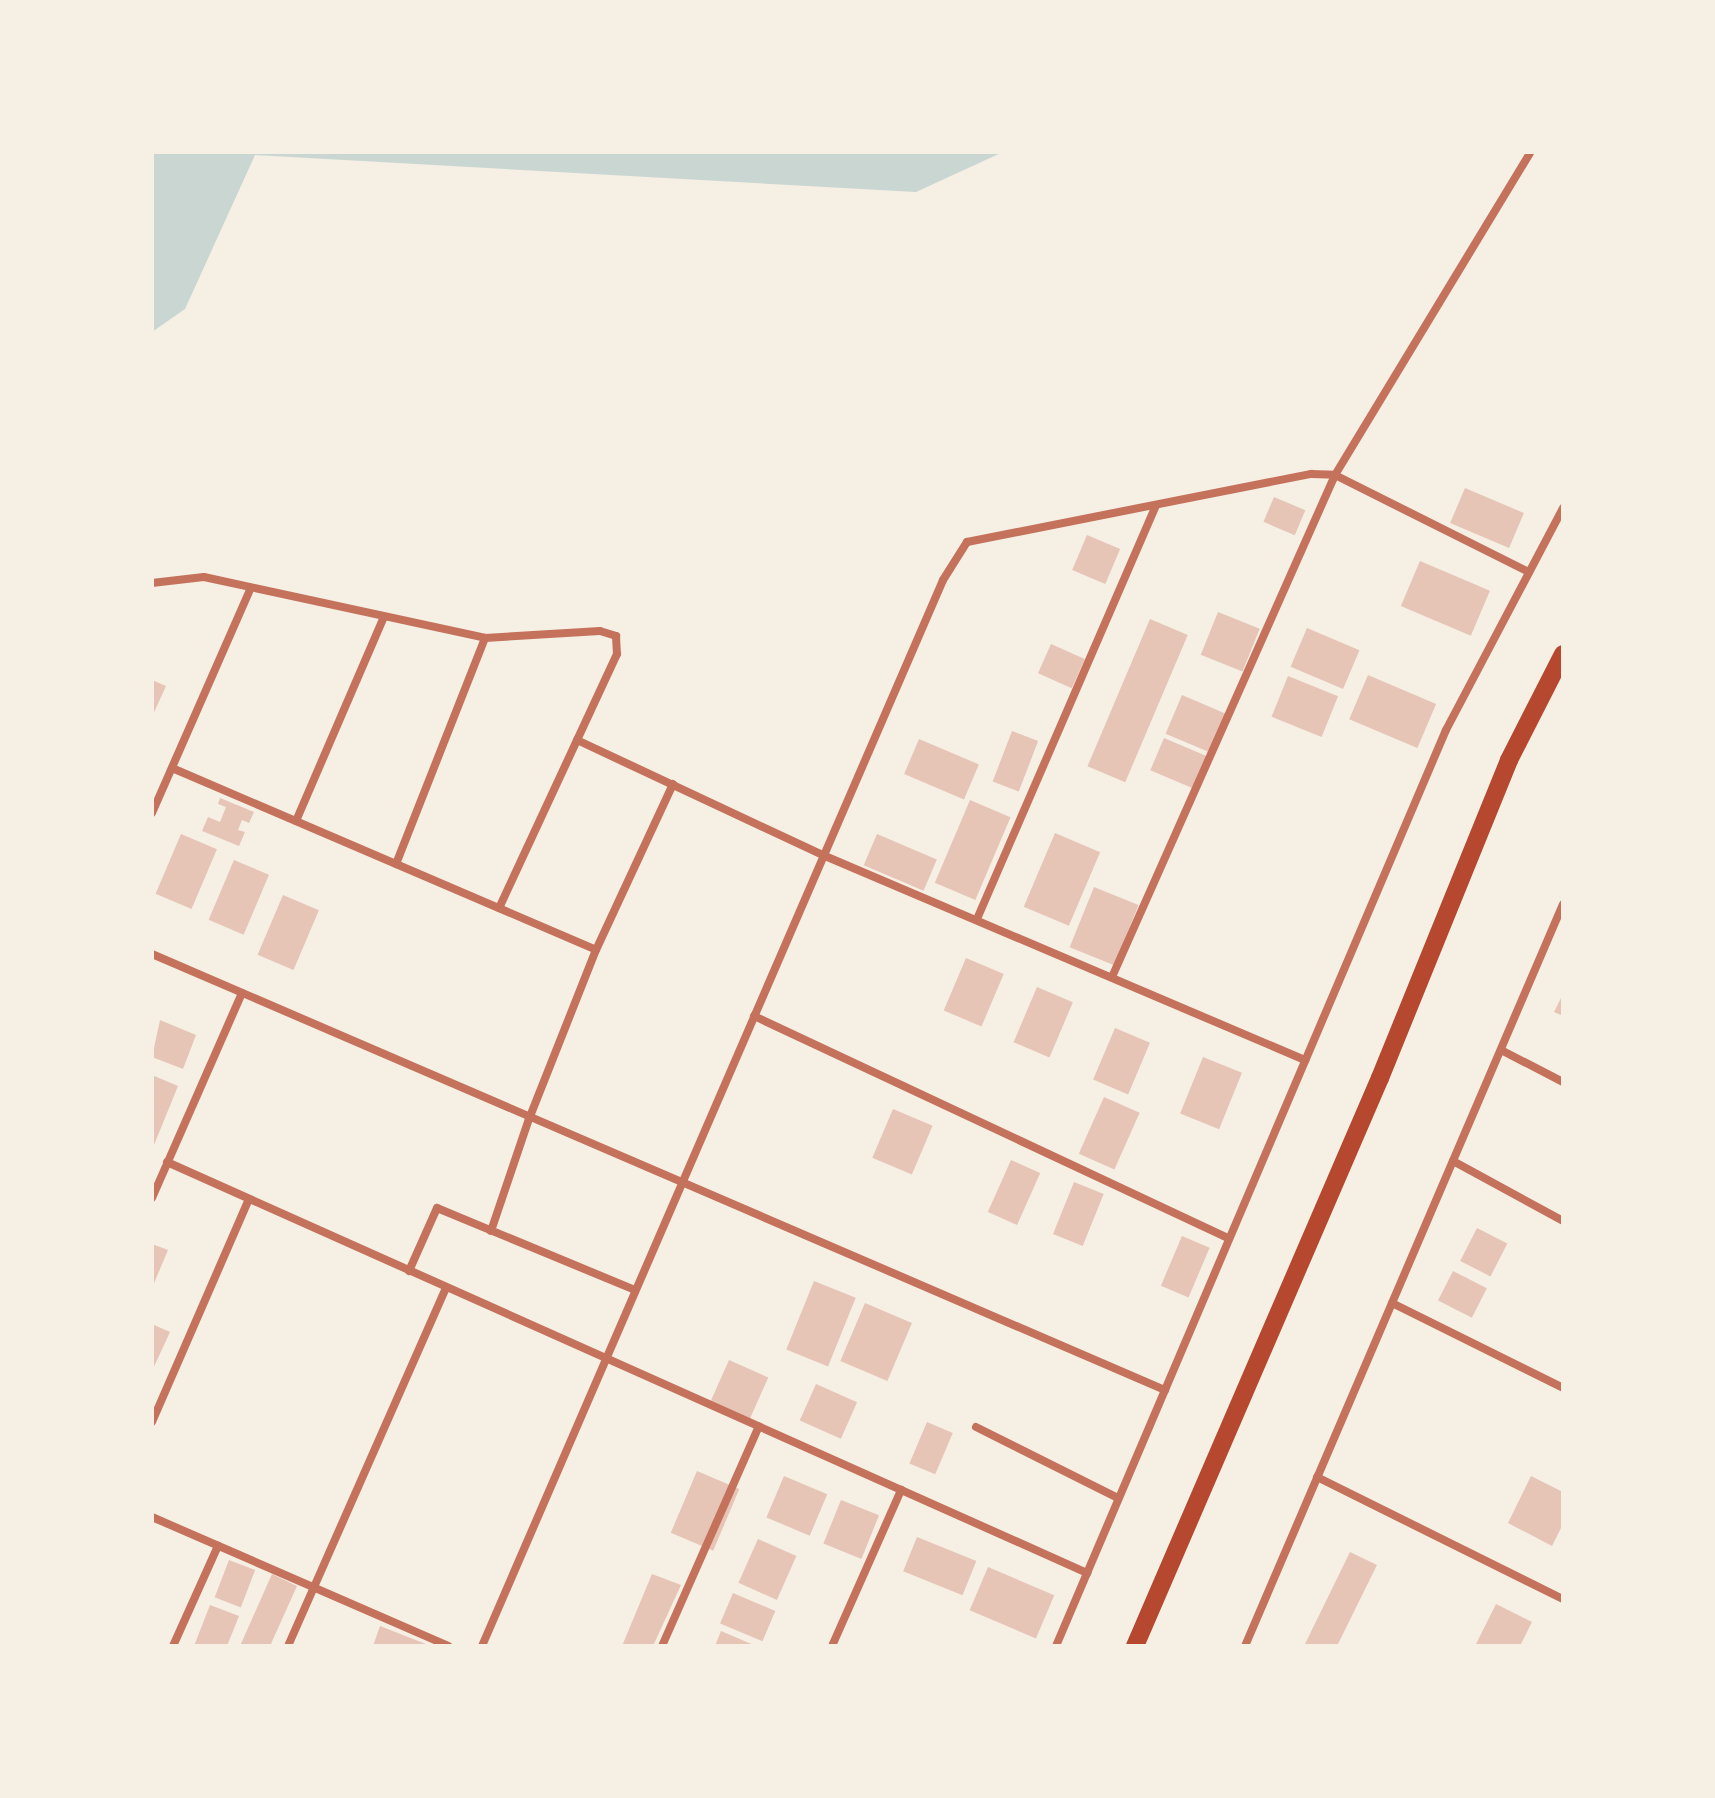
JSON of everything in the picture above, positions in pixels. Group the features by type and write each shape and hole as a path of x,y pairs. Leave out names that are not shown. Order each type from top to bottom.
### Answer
{"main road":[{"path":"1135,1646 1380,1078 1509,760 1563,654"}],"street":[{"path":"1112,977 1335,475 1531,152"},
{"path":"482,1646 943,580 967,542 1311,474 1335,475 1529,572"},
{"path":"977,919 1156,505"},
{"path":"1056,1646 1446,730 1563,508"},
{"path":"152,583 204,577 485,638 600,631 616,636 617,654 499,908"},
{"path":"152,813 251,588"},
{"path":"296,821 384,617"},
{"path":"396,864 485,638"},
{"path":"577,740 825,856 1305,1060"},
{"path":"172,768 596,950"},
{"path":"491,1231 529,1119 596,950 673,784"},
{"path":"1257,1646 1246,1644 1563,904"},
{"path":"152,954 682,1186 1165,1390"},
{"path":"152,1198 242,993"},
{"path":"754,1016 1228,1238"},
{"path":"1501,1050 1563,1082"},
{"path":"1453,1161 1563,1221"},
{"path":"167,1162 1087,1573"},
{"path":"152,1422 249,1199"},
{"path":"409,1271 437,1208 635,1290"},
{"path":"288,1646 446,1287"},
{"path":"1392,1303 1563,1388"},
{"path":"662,1646 759,1426"},
{"path":"976,1427 1118,1498"},
{"path":"1317,1477 1563,1599"},
{"path":"832,1646 901,1490"},
{"path":"152,1517 448,1646"},
{"path":"173,1646 218,1546"}],"shaded area":[{"path":"152,152 1003,152 916,192 255,155 185,309 152,332"}],"building":[{"path":"1465,488 1524,513 1509,548 1450,523"},
{"path":"1274,497 1305,510 1295,535 1263,522"},
{"path":"1087,535 1120,549 1105,584 1072,570"},
{"path":"1420,561 1490,591 1471,636 1401,606"},
{"path":"1218,612 1260,629 1242,672 1201,655"},
{"path":"1150,619 1188,635 1125,782 1087,766"},
{"path":"1307,628 1359,650 1343,689 1291,667"},
{"path":"1051,644 1085,659 1072,688 1038,673"},
{"path":"1368,675 1436,704 1417,748 1349,719"},
{"path":"1288,676 1338,696 1322,737 1272,717"},
{"path":"152,680 166,686 152,717"},
{"path":"1182,695 1227,714 1211,753 1166,734"},
{"path":"1012,731 1038,741 1019,791 993,781"},
{"path":"1164,738 1208,757 1195,789 1150,770"},
{"path":"919,739 979,764 964,799 904,774"},
{"path":"220,798 254,812 249,823 242,820 238,830 245,832 239,846 202,831 208,817 220,822 226,807 218,804"},
{"path":"970,800 1011,817 975,900 935,883"},
{"path":"1055,833 1100,852 1069,926 1024,907"},
{"path":"181,834 217,849 192,909 156,894"},
{"path":"877,834 937,859 924,891 864,865"},
{"path":"234,860 269,875 244,935 209,920"},
{"path":"1094,887 1139,905 1114,965 1070,947"},
{"path":"283,895 319,910 294,970 258,955"},
{"path":"966,958 1004,974 981,1026 944,1010"},
{"path":"1037,987 1073,1002 1049,1057 1014,1042"},
{"path":"1563,994 1563,1016 1554,1012"},
{"path":"160,1020 196,1035 183,1069 152,1057"},
{"path":"1115,1028 1150,1043 1128,1094 1093,1080"},
{"path":"1203,1057 1242,1073 1219,1129 1180,1114"},
{"path":"152,1075 178,1086 152,1150 154,1101"},
{"path":"1104,1097 1140,1113 1114,1170 1079,1154"},
{"path":"893,1109 933,1126 912,1175 872,1158"},
{"path":"1011,1160 1040,1173 1017,1225 988,1212"},
{"path":"1074,1182 1104,1194 1083,1246 1053,1234"},
{"path":"1477,1228 1507,1243 1490,1276 1460,1261"},
{"path":"1182,1236 1210,1248 1189,1297 1161,1286"},
{"path":"152,1244 168,1250 152,1288"},
{"path":"1453,1271 1487,1288 1472,1318 1438,1300"},
{"path":"814,1281 856,1298 828,1366 786,1350"},
{"path":"865,1303 912,1323 887,1381 840,1361"},
{"path":"152,1324 170,1332 152,1371"},
{"path":"729,1360 768,1377 748,1422 709,1405"},
{"path":"816,1384 857,1402 841,1439 800,1421"},
{"path":"927,1422 953,1433 935,1474 909,1463"},
{"path":"697,1471 739,1489 713,1551 671,1533"},
{"path":"784,1476 827,1494 810,1536 766,1517"},
{"path":"1531,1476 1563,1492 1563,1524 1552,1546 1508,1523"},
{"path":"841,1500 879,1515 861,1559 823,1544"},
{"path":"917,1537 976,1561 962,1595 903,1571"},
{"path":"758,1539 796,1556 777,1600 738,1583"},
{"path":"1350,1552 1377,1565 1337,1646 1304,1646"},
{"path":"229,1560 255,1570 241,1607 215,1597"},
{"path":"988,1567 1054,1595 1036,1638 970,1610"},
{"path":"272,1574 297,1586 270,1646 240,1646"},
{"path":"652,1574 681,1585 653,1646 622,1646"},
{"path":"733,1593 775,1611 762,1641 720,1623"},
{"path":"1496,1604 1532,1622 1520,1646 1475,1646"},
{"path":"210,1605 239,1616 227,1646 194,1646"},
{"path":"380,1626 431,1646 373,1646"},
{"path":"721,1631 756,1646 715,1646"}]}
